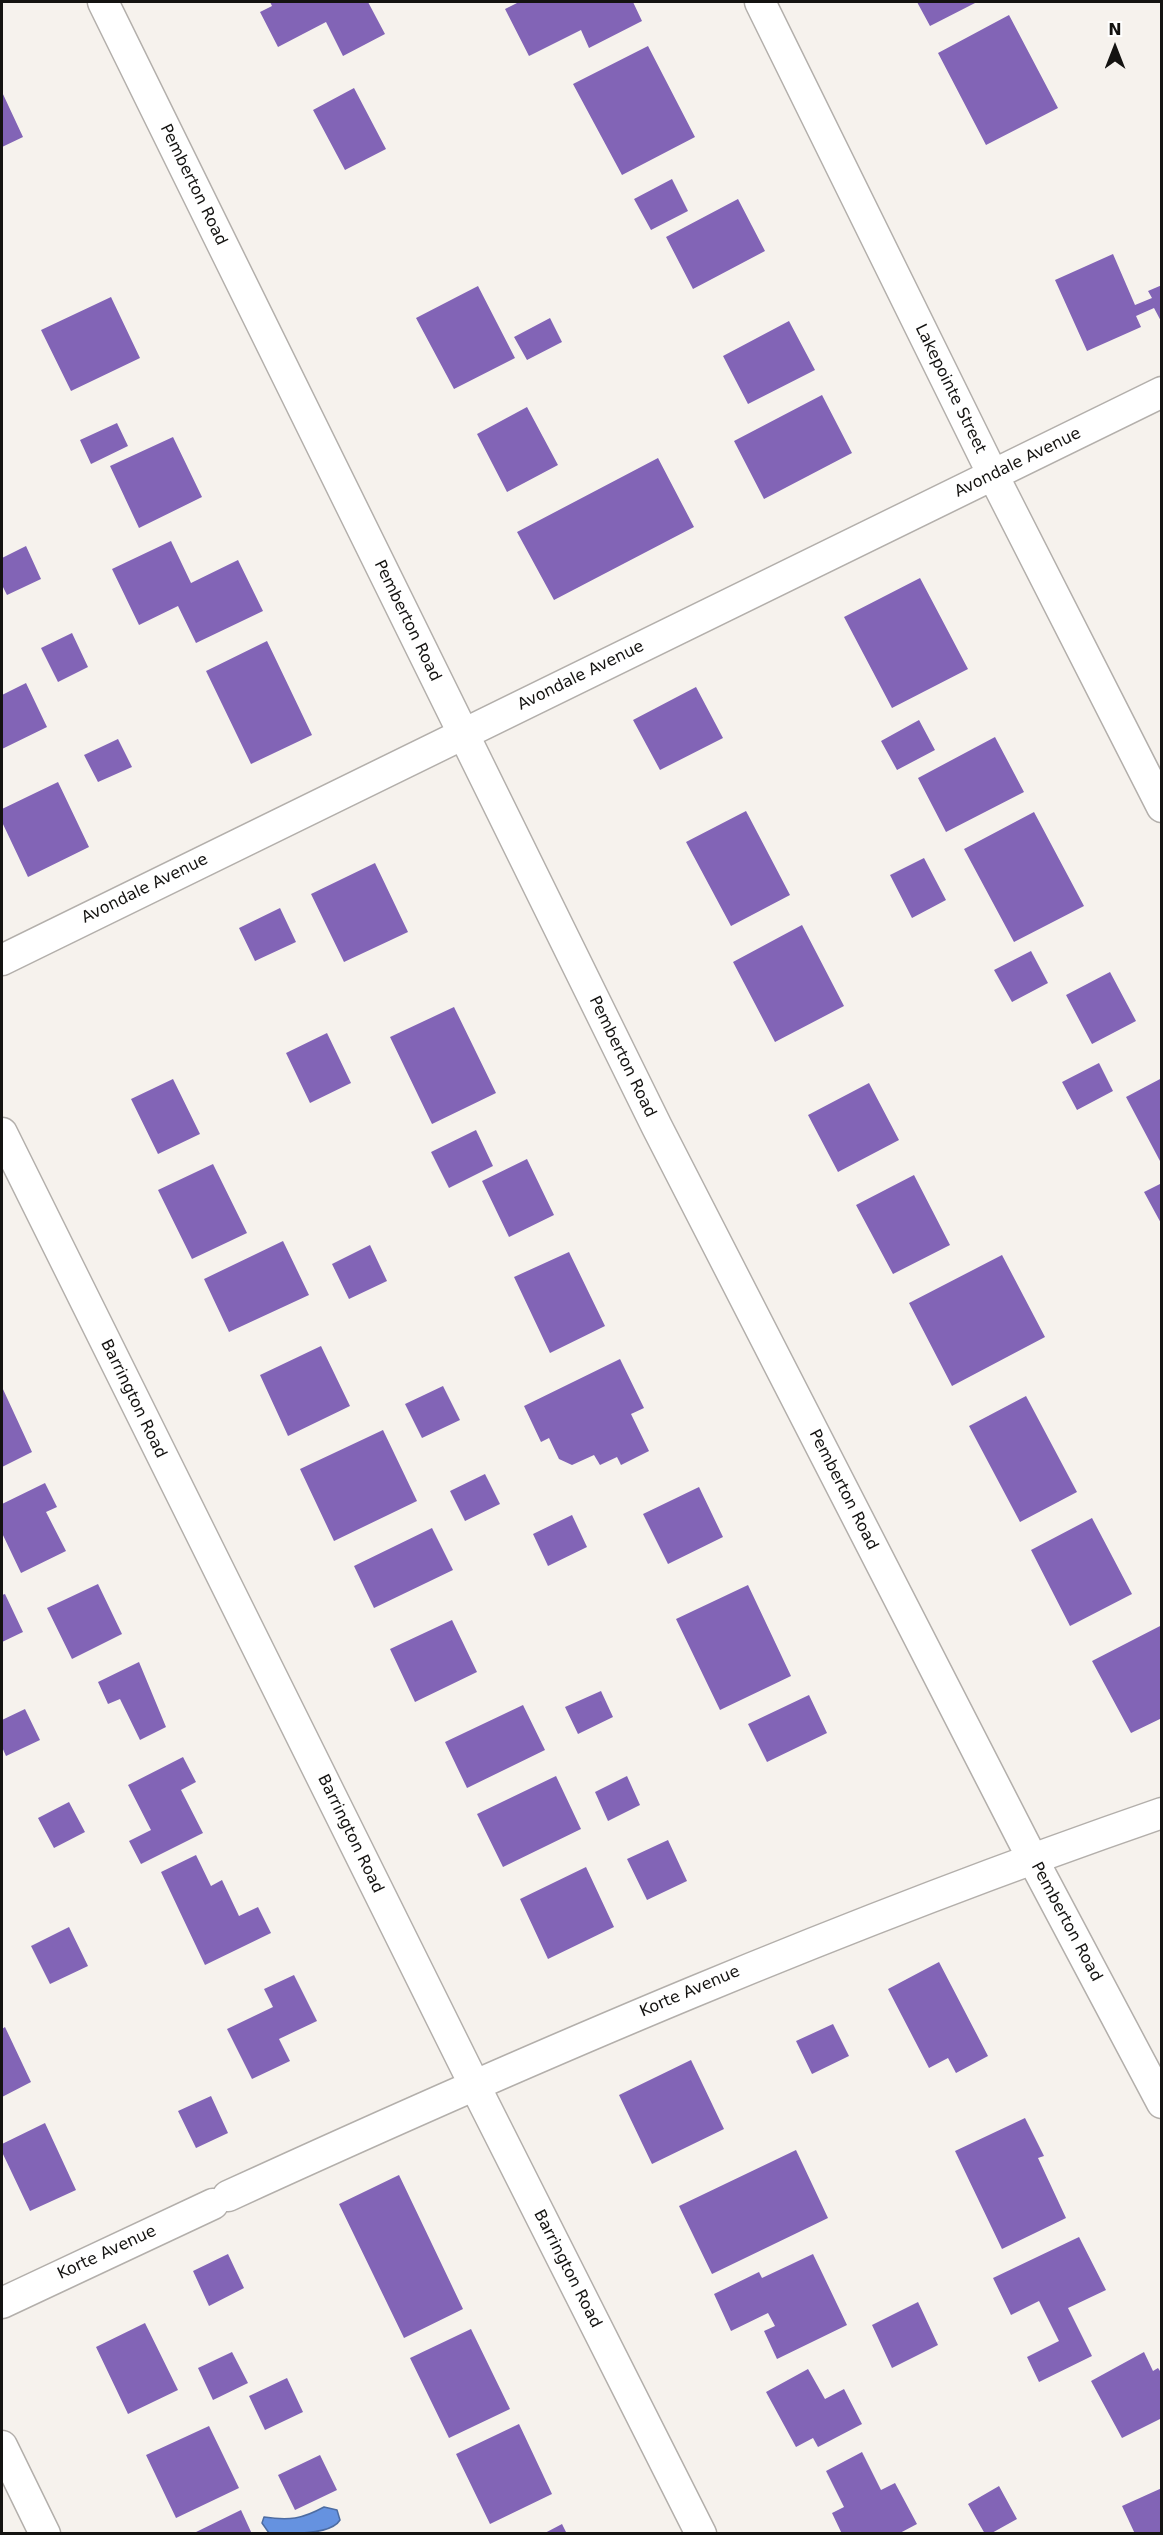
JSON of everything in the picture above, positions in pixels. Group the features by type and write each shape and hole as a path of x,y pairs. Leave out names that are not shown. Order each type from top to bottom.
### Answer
{"street":[{"name":"Pemberton Road","path":"103,2 657,1127 1032,1858 1161,2103"},
{"name":"Lakepointe Street","path":"760,2 993,475 1161,807"},
{"name":"Avondale Avenue","path":"2,960 1161,393"},
{"name":"Barrington Road","path":"2,1133 474,2084 701,2534"},
{"name":"Korte Avenue","path":"2,2303 474,2084 754,1965 1032,1858 1161,1814"},
{"path":"2,2446 45,2534"}],"water":[{"path":"324,2507 337,2510 340,2520 335,2525 319,2531 269,2533 262,2523 264,2517 295,2518"}],"building":[{"path":"270,2 368,2 385,34 343,56 326,22 278,47 260,12 272,6"},
{"path":"519,2 633,2 642,21 589,48 581,30 529,56 505,9"},
{"path":"917,2 977,2 930,26"},
{"path":"1009,15 1058,108 986,145 938,53"},
{"path":"648,46 695,137 622,175 573,84"},
{"path":"354,88 386,149 345,170 313,110"},
{"path":"2,92 23,137 2,147"},
{"path":"672,179 688,211 651,230 634,199"},
{"path":"738,199 765,251 693,289 666,237"},
{"path":"1113,254 1135,305 1152,298 1148,291 1162,285 1162,323 1154,308 1136,316 1141,327 1087,351 1055,280"},
{"path":"478,286 515,358 454,389 416,318"},
{"path":"111,297 140,358 71,391 41,330"},
{"path":"550,318 562,342 527,360 514,337"},
{"path":"789,321 815,370 748,404 723,356"},
{"path":"822,395 852,453 764,499 734,441"},
{"path":"527,407 558,465 507,492 477,434"},
{"path":"117,423 128,446 91,464 80,440"},
{"path":"173,437 202,497 139,528 110,466"},
{"path":"658,458 694,527 554,600 517,532"},
{"path":"171,541 191,583 238,560 263,611 196,643 178,606 139,625 112,569"},
{"path":"26,546 41,579 7,595 2,585 2,558"},
{"path":"920,578 968,669 892,708 844,617"},
{"path":"72,633 88,667 58,682 41,648"},
{"path":"267,641 312,735 251,764 206,671"},
{"path":"26,683 47,727 2,749 2,695"},
{"path":"696,687 723,738 660,770 633,720"},
{"path":"919,720 935,750 897,770 881,741"},
{"path":"995,737 1024,792 946,832 918,778"},
{"path":"118,739 132,767 98,782 84,755"},
{"path":"58,782 89,847 28,877 2,822 2,809"},
{"path":"746,811 790,895 731,926 686,842"},
{"path":"1034,812 1084,906 1014,942 964,849"},
{"path":"924,858 946,900 912,918 890,875"},
{"path":"375,863 408,932 344,962 311,894"},
{"path":"280,908 296,942 255,961 239,928"},
{"path":"802,925 844,1006 775,1042 733,962"},
{"path":"1031,951 1048,983 1012,1002 994,970"},
{"path":"1110,972 1136,1021 1092,1044 1066,995"},
{"path":"454,1007 496,1093 432,1124 390,1037"},
{"path":"327,1033 351,1083 310,1103 286,1053"},
{"path":"1099,1063 1113,1091 1077,1110 1062,1082"},
{"path":"1162,1078 1162,1160 1160,1161 1126,1097"},
{"path":"173,1079 200,1134 158,1154 131,1099"},
{"path":"869,1083 899,1140 838,1172 808,1115"},
{"path":"476,1130 493,1166 449,1188 431,1152"},
{"path":"527,1159 554,1215 509,1237 482,1181"},
{"path":"213,1164 247,1233 192,1259 158,1190"},
{"path":"914,1175 950,1245 893,1274 856,1205"},
{"path":"1162,1183 1162,1225 1144,1192"},
{"path":"283,1241 309,1295 229,1332 204,1279"},
{"path":"370,1245 387,1281 349,1299 332,1264"},
{"path":"569,1252 605,1326 550,1353 514,1277"},
{"path":"1002,1255 1045,1337 952,1386 909,1303"},
{"path":"321,1346 350,1406 288,1436 260,1375"},
{"path":"620,1359 644,1408 631,1414 649,1451 621,1465 617,1457 600,1465 594,1455 572,1465 559,1459 549,1438 541,1442 524,1406"},
{"path":"443,1386 460,1420 422,1438 405,1404"},
{"path":"2,1387 32,1452 2,1467"},
{"path":"1026,1396 1077,1492 1020,1522 969,1426"},
{"path":"383,1430 417,1501 334,1541 300,1469"},
{"path":"485,1474 500,1504 465,1521 450,1491"},
{"path":"45,1483 57,1507 46,1512 66,1551 21,1573 2,1533 2,1504"},
{"path":"699,1487 723,1537 668,1564 643,1514"},
{"path":"572,1515 587,1547 548,1566 533,1534"},
{"path":"1092,1518 1132,1594 1070,1626 1031,1550"},
{"path":"432,1528 453,1570 374,1608 354,1566"},
{"path":"98,1584 122,1634 72,1659 47,1608"},
{"path":"748,1585 791,1676 720,1710 676,1619"},
{"path":"5,1594 23,1632 2,1642 2,1595"},
{"path":"452,1620 477,1672 415,1702 390,1649"},
{"path":"1162,1625 1162,1718 1131,1733 1092,1661"},
{"path":"139,1662 166,1727 140,1740 120,1699 108,1704 98,1682"},
{"path":"601,1691 613,1717 578,1734 565,1707"},
{"path":"809,1695 827,1733 767,1762 748,1724"},
{"path":"523,1705 545,1750 467,1788 445,1742"},
{"path":"25,1709 40,1740 6,1756 2,1747 2,1720"},
{"path":"183,1757 196,1782 181,1790 203,1833 141,1864 129,1841 151,1830 128,1785"},
{"path":"556,1776 581,1829 503,1867 477,1814"},
{"path":"627,1776 640,1805 608,1821 595,1792"},
{"path":"69,1802 85,1832 54,1848 38,1818"},
{"path":"668,1840 687,1881 647,1900 627,1859"},
{"path":"196,1855 211,1886 222,1880 239,1916 258,1907 271,1933 205,1965 161,1872"},
{"path":"586,1867 614,1927 548,1959 520,1899"},
{"path":"69,1927 88,1966 50,1984 31,1946"},
{"path":"939,1962 988,2056 956,2073 948,2058 929,2068 888,1989"},
{"path":"294,1975 317,2021 279,2039 290,2061 252,2079 227,2029 273,2007 264,1989"},
{"path":"833,2024 849,2056 812,2074 796,2041"},
{"path":"5,2027 31,2082 2,2097 2,2029"},
{"path":"691,2060 724,2129 652,2164 619,2095"},
{"path":"211,2096 228,2133 196,2148 178,2111"},
{"path":"1025,2118 1044,2156 1038,2158 1066,2218 1002,2249 955,2151"},
{"path":"45,2123 76,2190 30,2211 2,2152 2,2144"},
{"path":"796,2150 828,2218 712,2274 679,2206"},
{"path":"399,2175 463,2309 404,2338 339,2204"},
{"path":"1079,2237 1106,2290 1068,2308 1092,2356 1039,2382 1027,2357 1059,2341 1039,2301 1011,2315 993,2278"},
{"path":"228,2254 244,2288 209,2306 193,2271"},
{"path":"813,2254 847,2325 777,2359 764,2331 775,2326 768,2313 731,2331 714,2294 759,2272 762,2278"},
{"path":"918,2302 938,2345 892,2368 872,2325"},
{"path":"145,2323 178,2390 128,2414 96,2347"},
{"path":"471,2329 510,2409 449,2438 410,2358"},
{"path":"232,2352 248,2383 213,2400 198,2368"},
{"path":"1144,2352 1153,2371 1158,2368 1162,2374 1162,2418 1122,2438 1091,2381"},
{"path":"808,2369 825,2399 844,2389 862,2424 818,2447 813,2438 796,2447 766,2392"},
{"path":"287,2378 303,2412 265,2430 249,2396"},
{"path":"519,2424 552,2494 490,2524 456,2454"},
{"path":"209,2426 239,2488 176,2518 146,2455"},
{"path":"862,2452 881,2490 895,2483 917,2524 898,2534 842,2534 832,2513 844,2507 826,2471"},
{"path":"320,2455 337,2490 295,2510 278,2475"},
{"path":"999,2486 1017,2519 990,2534 985,2534 968,2504"},
{"path":"1162,2488 1162,2534 1135,2534 1122,2506"},
{"path":"241,2510 252,2534 192,2534"},
{"path":"562,2524 567,2534 543,2534"}]}
